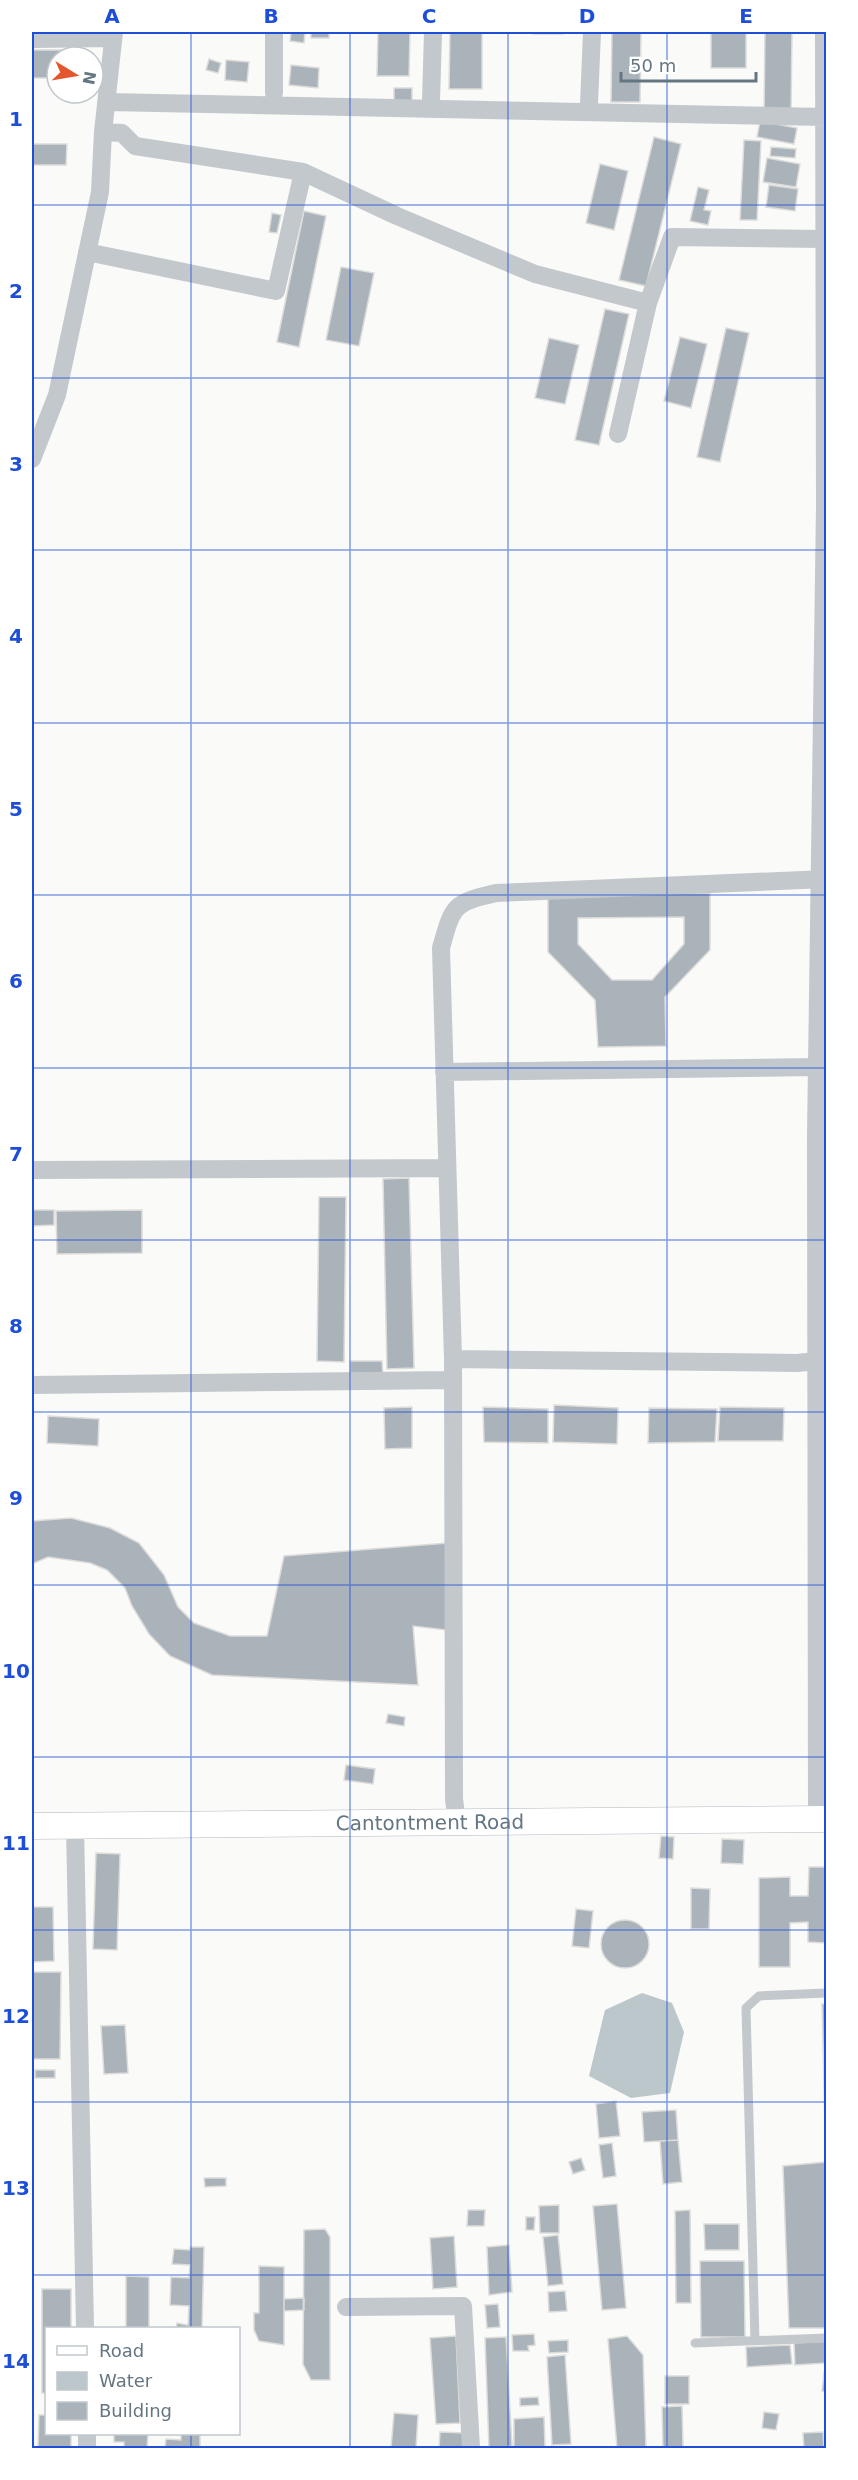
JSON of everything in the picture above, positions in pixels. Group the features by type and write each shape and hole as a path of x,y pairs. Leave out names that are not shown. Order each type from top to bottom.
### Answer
{"street":[{"path":"274,32 274,93"},
{"path":"431,101 433,32"},
{"path":"589,104 592,32"},
{"path":"822,1819 816,1361 821,1209 817,1067 823,880 824,32"},
{"path":"32,39 113,35 103,132 100,192 57,395 32,459"},
{"path":"107,102 825,117"},
{"path":"103,132 122,133 135,146 303,172 397,216 535,274 648,303"},
{"path":"87,252 276,291 303,172"},
{"path":"618,434 648,303 672,237 824,239"},
{"path":"457,1822 454,1799 453,1359 441,948 449,919 463,901 496,893 823,880"},
{"path":"444,1072 817,1067"},
{"path":"32,1170 446,1168"},
{"path":"453,1359 797,1363 816,1361"},
{"path":"32,1385 453,1380"},
{"name":"Cantontment Road","path":"32,1826 822,1819"},
{"path":"75,1826 85,2327"},
{"path":"346,2307 463,2306 471,2448"}],"lane":[{"path":"755,2341 746,2008 759,1996 826,1993"},
{"path":"695,2343 826,2338"}],"water":[{"path":"642,1993 672,2003 684,2032 670,2093 631,2098 589,2076 605,2010"}],"building":[{"path":"291,32 305,32 304,43 290,41"},
{"path":"311,32 329,32 329,38 311,38"},
{"path":"378,32 410,32 409,76 377,76"},
{"path":"450,32 482,32 482,89 449,89"},
{"path":"533,32 563,32 563,34 533,34"},
{"path":"612,32 641,32 640,102 611,102"},
{"path":"711,32 746,32 746,68 711,68"},
{"path":"765,32 792,32 791,113 764,113"},
{"path":"32,50 45,50 45,78 32,78"},
{"path":"209,59 221,63 218,73 206,70"},
{"path":"226,60 249,62 247,82 225,80"},
{"path":"291,65 319,68 318,88 289,85"},
{"path":"394,88 412,88 412,105 394,104"},
{"path":"760,121 797,128 794,144 757,137"},
{"path":"654,137 681,144 646,286 619,280"},
{"path":"744,140 761,141 757,220 740,220"},
{"path":"32,144 67,144 66,165 32,165"},
{"path":"771,147 796,149 795,158 770,156"},
{"path":"767,158 800,164 796,187 763,182"},
{"path":"600,164 628,171 614,230 586,223"},
{"path":"769,185 798,189 795,211 766,207"},
{"path":"698,187 709,190 704,210 711,211 708,225 690,221"},
{"path":"304,211 326,216 299,347 277,342"},
{"path":"272,213 281,215 277,233 269,232"},
{"path":"341,267 374,273 359,346 326,340"},
{"path":"605,309 629,314 599,445 575,440"},
{"path":"726,328 749,333 720,462 697,457"},
{"path":"680,337 707,344 691,408 664,401"},
{"path":"549,338 579,345 565,404 535,398"},
{"path":"710,893 710,950 665,997 666,1046 598,1047 595,1000 548,952 548,895","holes":["684,917 684,944 652,980 612,980 578,944 578,918"]},
{"path":"409,1178 414,1368 387,1369 383,1179"},
{"path":"319,1197 346,1197 344,1362 317,1361"},
{"path":"32,1210 54,1210 54,1225 32,1226"},
{"path":"142,1210 142,1253 57,1254 56,1211"},
{"path":"350,1361 382,1361 383,1375 350,1376"},
{"path":"554,1405 618,1408 617,1444 553,1442"},
{"path":"412,1407 412,1448 385,1449 384,1408"},
{"path":"483,1407 548,1409 548,1443 484,1442"},
{"path":"720,1407 784,1408 783,1441 718,1441"},
{"path":"649,1408 717,1409 715,1442 648,1443"},
{"path":"48,1416 99,1419 98,1446 47,1443"},
{"path":"71,1518 110,1528 139,1543 164,1575 178,1607 194,1623 230,1636 267,1636 284,1556 448,1543 446,1630 413,1626 418,1685 212,1675 170,1656 149,1634 132,1606 125,1588 107,1570 90,1563 48,1557 32,1564 32,1521"},
{"path":"388,1714 405,1717 404,1726 386,1723"},
{"path":"346,1765 375,1769 373,1784 344,1780"},
{"path":"661,1836 674,1837 673,1859 659,1858"},
{"path":"722,1839 744,1840 743,1864 721,1863"},
{"path":"96,1853 120,1854 117,1950 93,1949"},
{"path":"809,1867 826,1867 826,1943 808,1942 808,1922 790,1923 790,1967 759,1967 759,1878 790,1877 790,1896 808,1896"},
{"path":"691,1888 710,1889 709,1929 691,1929"},
{"path":"32,1907 53,1907 54,1961 32,1962"},
{"path":"576,1909 593,1911 589,1948 572,1946"},
{"path":"620,1920 630,1920 645,1930 649,1944 648,1953 639,1964 630,1968 620,1968 605,1958 601,1949 601,1939 611,1924"},
{"path":"32,1972 61,1972 60,2059 32,2059"},
{"path":"822,2004 826,2004 826,2162"},
{"path":"125,2025 128,2073 104,2074 101,2026"},
{"path":"35,2070 55,2070 55,2078 35,2078"},
{"path":"616,2101 620,2136 599,2138 596,2104"},
{"path":"676,2110 678,2140 644,2142 642,2112"},
{"path":"678,2140 682,2182 663,2184 660,2141"},
{"path":"612,2143 616,2176 603,2178 599,2145"},
{"path":"581,2158 585,2170 573,2174 569,2162"},
{"path":"826,2162 826,2328 789,2328 783,2166"},
{"path":"204,2178 226,2178 226,2186 205,2187"},
{"path":"617,2204 626,2308 602,2310 593,2206"},
{"path":"559,2205 559,2233 540,2233 539,2206"},
{"path":"468,2210 485,2210 484,2226 467,2226"},
{"path":"690,2210 691,2303 676,2303 675,2211"},
{"path":"526,2217 535,2217 534,2230 526,2230"},
{"path":"704,2224 739,2224 739,2250 705,2250"},
{"path":"325,2229 330,2237 330,2380 311,2380 303,2364 304,2230"},
{"path":"558,2235 563,2284 548,2286 543,2237"},
{"path":"454,2236 457,2287 433,2289 430,2238"},
{"path":"509,2245 512,2292 489,2295 487,2247"},
{"path":"190,2247 204,2247 202,2327 176,2327 177,2323 188,2325 189,2306 170,2305 171,2277 189,2278 190,2265 172,2264 174,2249 190,2250"},
{"path":"700,2261 744,2261 745,2337 701,2337"},
{"path":"259,2266 284,2267 284,2345 259,2341 254,2330 254,2313 259,2313"},
{"path":"126,2276 149,2277 149,2327 126,2327"},
{"path":"42,2289 71,2289 71,2327 45,2327 45,2393 42,2393"},
{"path":"565,2291 567,2311 549,2312 548,2292"},
{"path":"304,2298 304,2310 284,2311 284,2299"},
{"path":"498,2304 500,2327 487,2328 485,2305"},
{"path":"534,2334 535,2345 528,2346 529,2351 513,2351 512,2335"},
{"path":"456,2336 460,2423 436,2424 430,2338"},
{"path":"627,2336 643,2355 646,2448 617,2448 608,2339"},
{"path":"506,2337 512,2446 489,2448 485,2338"},
{"path":"568,2340 568,2352 549,2353 548,2341"},
{"path":"826,2341 826,2363 795,2365 794,2343"},
{"path":"790,2345 792,2364 747,2367 746,2347"},
{"path":"565,2355 571,2444 552,2445 547,2357"},
{"path":"824,2373 826,2374 826,2392 822,2391"},
{"path":"665,2376 689,2376 689,2404 665,2404"},
{"path":"538,2397 539,2405 520,2406 520,2398"},
{"path":"682,2406 683,2447 663,2448 662,2407"},
{"path":"764,2412 779,2414 776,2430 762,2428"},
{"path":"394,2413 418,2415 416,2448 391,2448"},
{"path":"39,2415 45,2415 45,2435 71,2435 71,2448 38,2448"},
{"path":"544,2417 545,2448 514,2448 514,2419"},
{"path":"440,2432 464,2433 463,2448 439,2448"},
{"path":"823,2432 824,2448 804,2448 803,2433"},
{"path":"114,2435 148,2435 147,2448 124,2448 124,2442 114,2442"},
{"path":"181,2435 200,2435 200,2448 165,2448 166,2439 181,2440"}]}
